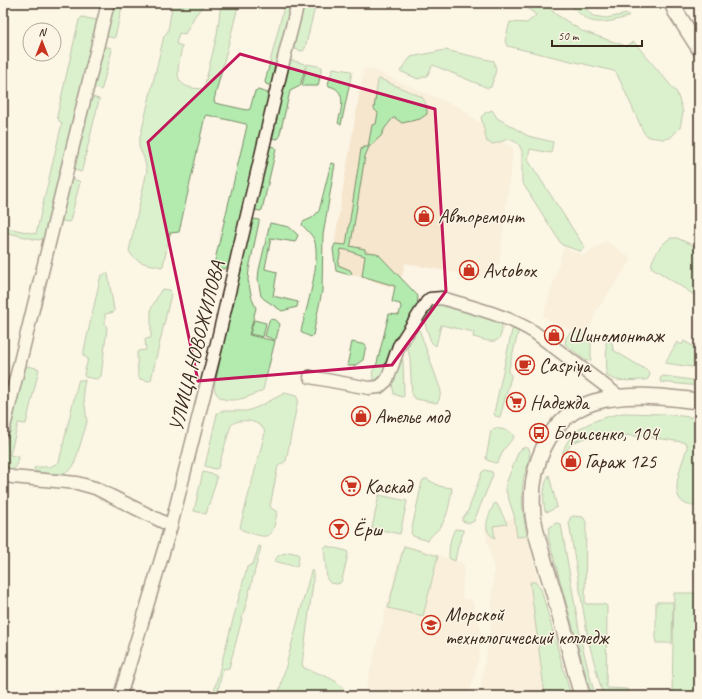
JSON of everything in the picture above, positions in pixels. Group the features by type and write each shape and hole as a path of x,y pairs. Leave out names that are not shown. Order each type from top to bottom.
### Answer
{"main road":[{"path":"672,3 676,12 699,48"},
{"path":"582,696 536,528 533,506 534,481 539,460 548,437 563,419 578,409 594,402 620,397 664,397 699,401"}],"street":[{"path":"3,432 108,3"},
{"name":"УЛИЦА НОВОЖИЛОВА","path":"120,696 171,526 216,350 283,61 298,3"},
{"path":"310,377 369,388 379,387 386,381 399,346 427,302 430,299 442,298 510,319 523,325 620,397"},
{"path":"3,473 12,477 77,483 94,488 171,526"}],"highlighted area":[{"path":"240,54 435,109 446,291 392,365 198,381 148,142"}],"shaded area":[{"path":"364,68 375,71 460,108 513,149 499,264 481,278 405,263 403,274 394,288 337,270 334,246"},
{"path":"606,241 632,259 596,311 587,337 543,317 564,248 584,255"},
{"path":"513,518 529,532 538,580 554,696 479,696 490,633 494,569 485,529 488,523"},
{"name":"Морской технологический колледж","path":"403,544 464,564 462,599 471,599 481,632 479,656 469,696 399,696 366,688"}],"green space":[{"path":"114,3 123,3 115,37 113,38 107,36 106,34"},
{"path":"181,3 205,3 194,17 185,34 179,33 176,44 182,46 178,66 178,77 180,81 190,88 204,88 217,35 221,3 239,3 214,100 215,103 247,110 250,109 255,91 258,90 268,93 269,95 229,265 227,268 223,269 217,268 214,264 247,126 246,124 207,115 205,116 179,232 170,233 163,266 143,263 135,259 129,251 147,171 144,158 139,147 139,142 164,36 168,31 172,7 174,5 180,6"},
{"path":"285,3 294,3 273,84 271,86 265,82"},
{"path":"304,3 316,3 303,51 294,49 292,46"},
{"path":"521,3 547,4 554,13 582,31 626,46 634,42 677,93 683,112 680,128 670,138 663,139 649,137 644,133 617,74 614,71 507,46 505,41 510,22 527,23 536,15"},
{"path":"571,3 580,3 593,16 606,18 628,14 628,17 608,22 593,21 586,19 571,5"},
{"path":"82,17 96,20 97,24 46,236 43,239 38,240 4,232 3,227 36,234 62,123 59,121 57,116 79,20"},
{"path":"104,46 111,48 112,50 101,90 93,86"},
{"path":"445,50 494,61 496,70 491,87 488,88 433,65 427,76 418,79 400,71 411,57"},
{"path":"290,60 306,65 300,86 290,91 279,138 277,139 272,138 271,136"},
{"path":"307,64 322,67 318,86 302,86"},
{"path":"333,68 352,72 341,125 338,123 342,101 341,96 335,88 329,86 328,84"},
{"path":"380,79 422,97 426,105 427,114 420,119 402,123 393,118 381,136 369,147 365,156 350,246 365,249 365,252 376,253 379,255 418,296 417,306 393,343 381,375 374,380 372,373 377,363 389,314 399,315 401,307 400,304 392,302 395,286 362,276 365,256 347,250 341,249 338,265 350,270 352,273 350,275 336,271 333,249 335,244 346,245 361,149 368,147 372,125 376,124 378,113 374,109 378,80"},
{"path":"92,97 99,100 81,172 75,170 74,168"},
{"path":"492,110 497,118 528,136 553,142 551,153 530,149 528,160 585,248 580,251 562,245 522,182 522,151 519,145 509,139 493,144 487,142 481,117 485,113"},
{"path":"270,146 275,147 276,149 262,210 260,211 255,210 255,208"},
{"path":"331,163 335,164 323,235 322,291 313,335 311,337 302,333 301,331 315,272 316,248 314,239 302,225 303,222 312,218 319,211"},
{"path":"72,179 80,182 70,221 62,221 61,219"},
{"path":"253,219 259,220 259,222 248,280 252,299 256,308 249,335 275,341 263,390 251,396 236,400 228,400 217,394 214,387"},
{"path":"270,223 289,227 298,235 295,242 271,238 265,269 277,272 273,296 298,302 297,307 282,311 261,296 258,279"},
{"path":"671,238 677,238 699,248 699,298 651,267 658,250"},
{"path":"107,273 114,312 105,314 105,324 107,328 101,376 97,379 85,377 84,374 88,359 83,355 100,279 101,276"},
{"path":"161,290 170,290 171,294 151,380 149,381 140,379 138,376 137,353 138,351 146,350 145,339 151,338 151,309"},
{"path":"441,303 500,321 502,328 499,338 493,341 485,340 473,337 474,332 441,325 436,346 431,342 423,318 433,304"},
{"path":"270,319 276,320 280,324 275,340 265,336"},
{"path":"254,320 266,323 263,337 250,334"},
{"path":"418,328 441,391 437,403 416,399 412,396 410,359 407,345"},
{"path":"514,329 518,331 518,333 508,372 511,377 500,417 495,416 494,413 512,330"},
{"path":"576,332 590,338 591,340 591,360 589,361 585,360 565,344 566,338 570,333"},
{"path":"608,340 612,343 613,350 648,371 650,374 648,379 630,381 615,380 607,376 606,343"},
{"path":"684,341 699,350 699,368 665,363 677,342 682,345"},
{"path":"352,342 366,345 363,360 354,366 347,366"},
{"path":"400,358 403,360 404,396 402,397 394,394 392,383"},
{"path":"28,366 39,369 26,424 18,423 10,455 18,457 16,466 14,469 10,470 3,466 3,455 24,369"},
{"path":"663,376 699,381 699,386 661,382 661,377"},
{"path":"79,380 85,380 83,390 87,422 74,465 66,472 56,474 35,471 34,468 36,467 50,467 59,462"},
{"path":"285,393 296,396 298,399 286,461 278,466 270,506 277,512 271,533 268,536 258,535 242,530 240,527 265,433 262,427 256,423 248,421 238,421 231,425 218,468 215,469 205,466 217,414 220,411 247,411"},
{"path":"623,413 663,414 699,418 699,507 686,504 680,500 678,494 678,478 687,448 687,444 683,442 621,435 588,437 575,442 567,450 565,455 565,463 562,461 562,455 567,443 579,430 596,421"},
{"path":"496,428 511,433 514,437 504,449 498,462 495,463 487,460 486,458 491,431"},
{"path":"526,447 530,452 524,477 522,499 527,536 517,537 514,515 506,491 506,484 518,453 521,449"},
{"path":"485,470 492,472 493,475 474,521 470,523 462,521 468,511 482,472"},
{"path":"203,472 215,475 217,478 206,514 194,511"},
{"path":"549,475 557,507 548,512 545,511 544,498 546,483"},
{"path":"424,479 427,479 439,486 452,488 447,513 441,526 428,541 413,536 411,533 422,482"},
{"path":"379,495 407,501 400,534 372,528"},
{"path":"496,503 507,524 493,526 495,538 490,535 488,531 487,522 494,504"},
{"path":"573,516 583,517 586,522 585,603 603,604 607,606 606,686 608,688 627,689 628,696 603,696 588,639 569,523 570,518"},
{"path":"556,523 561,524 581,641 595,696 592,696 548,537 549,528"},
{"path":"455,529 463,530 463,533 458,546 455,561 449,558 449,551"},
{"path":"259,546 261,547 229,668 223,669 218,690 222,696 216,696 214,691 247,567 253,564"},
{"path":"326,546 347,551 348,554 342,580 337,584 330,583 327,579 324,548"},
{"path":"404,546 438,556 423,616 388,608"},
{"path":"289,552 298,554 299,557 297,567 274,561 279,555"},
{"path":"311,571 313,571 313,583 302,664 304,668 321,674 338,683 344,691 359,696 278,696"},
{"path":"530,582 535,582 541,589 571,696 545,696"},
{"path":"674,593 699,593 699,696 672,696"},
{"path":"656,602 673,602 672,643 656,643"}],"place":[{"name":"Авторемонт","path":"424,216"},
{"name":"Avtobox","path":"469,270"},
{"name":"Шиномонтаж","path":"554,335"},
{"name":"Caspiya","path":"525,365"},
{"name":"Надежда","path":"516,402"},
{"name":"Ателье мод","path":"361,416"},
{"name":"Борисенко, 104","path":"539,433"},
{"name":"Гараж 125","path":"571,461"},
{"name":"Каскад","path":"351,486"},
{"name":"Ёрш","path":"339,529"},
{"name":"Морской технологический колледж","path":"431,625"}]}
